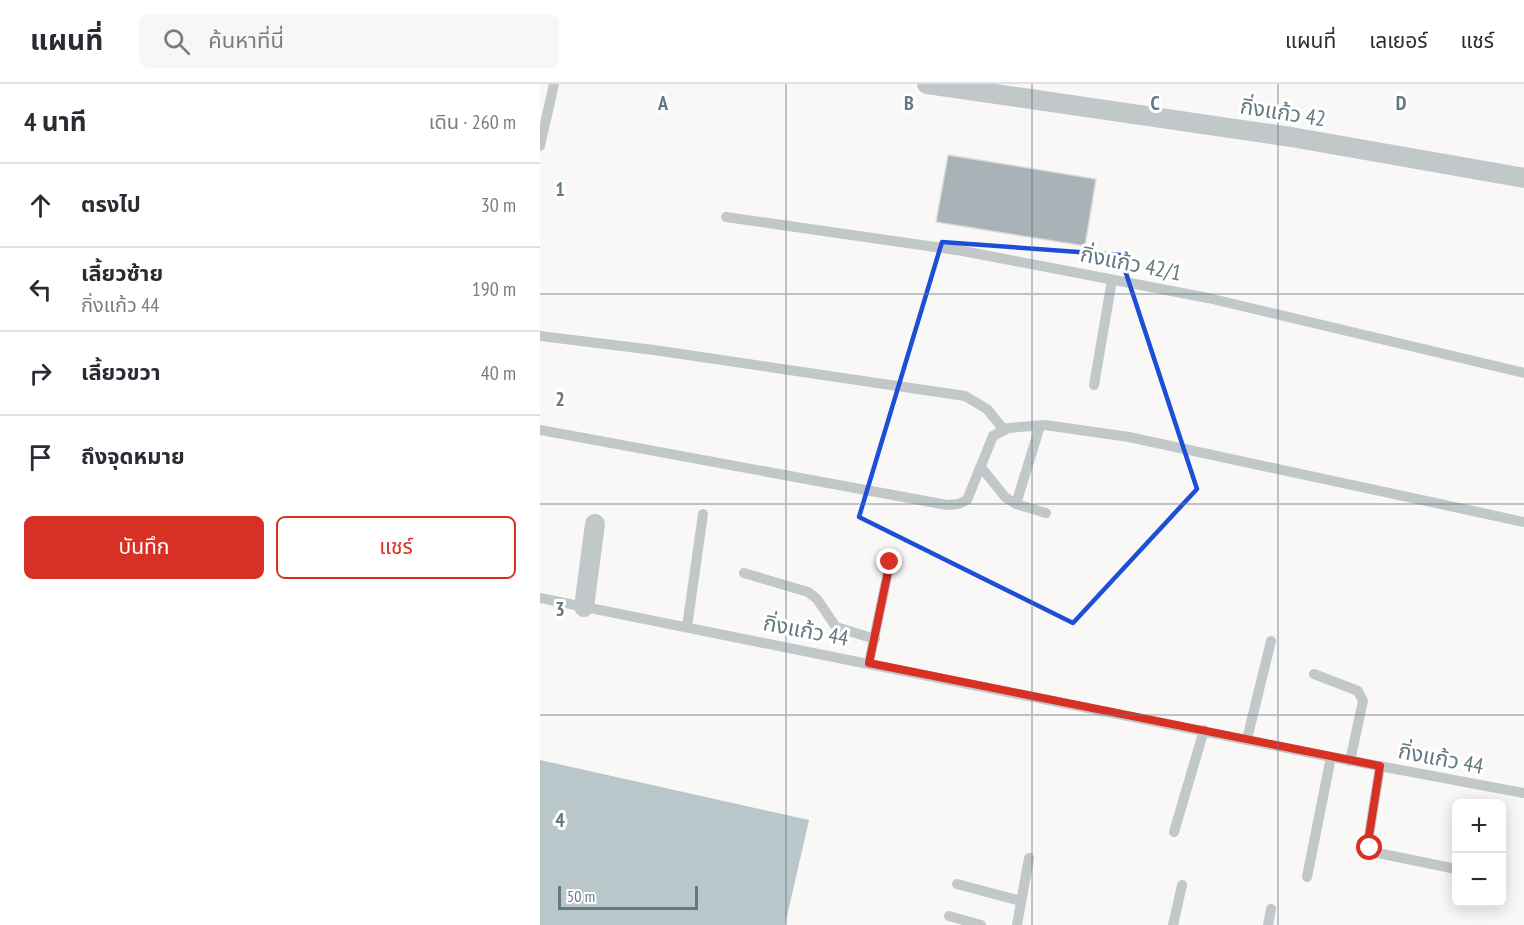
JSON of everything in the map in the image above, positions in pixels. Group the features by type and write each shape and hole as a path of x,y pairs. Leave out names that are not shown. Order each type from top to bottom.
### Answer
{"street":[{"name":"กิ่งแก้ว 42","path":"927,84 1291,137 1524,178"},
{"path":"584,607 595,524"}],"lane":[{"path":"540,146 554,84"},
{"name":"กิ่งแก้ว 42/1","path":"726,217 963,251 1208,298 1524,373"},
{"path":"1094,385 1112,280"},
{"path":"540,336 654,350 965,396 977,400 1004,429"},
{"path":"1016,504 1040,426"},
{"path":"540,430 947,505 967,500 989,441 1004,429 1040,426 1129,437 1524,522"},
{"path":"981,467 1005,497 1016,504 1046,513"},
{"path":"687,627 704,514"},
{"path":"869,663 890,562"},
{"path":"744,573 808,592 818,599 836,627 875,639"},
{"name":"กิ่งแก้ว 44","path":"540,598 1204,730 1331,758 1524,793"},
{"path":"1247,739 1271,642"},
{"path":"1314,674 1358,691 1362,696 1363,701 1350,761"},
{"path":"1174,832 1204,730"},
{"path":"1307,877 1331,758"},
{"path":"1380,766 1368,842 1370,848 1374,852 1452,868"},
{"path":"1017,925 1029,858"},
{"path":"957,884 1021,901"},
{"path":"1173,925 1182,885"},
{"path":"1268,925 1271,909"},
{"path":"949,916 981,925"}],"highlighted area":[{"path":"942,242 1120,255 1197,489 1073,623 859,517"}],"shaded area":[{"path":"540,760 809,820 785,925 540,925"}],"building":[{"path":"948,155 1096,179 1085,246 936,222"}],"route":[{"path":"890,562 869,663 1204,730 1331,758 1380,766 1368,842 1370,848"}]}
